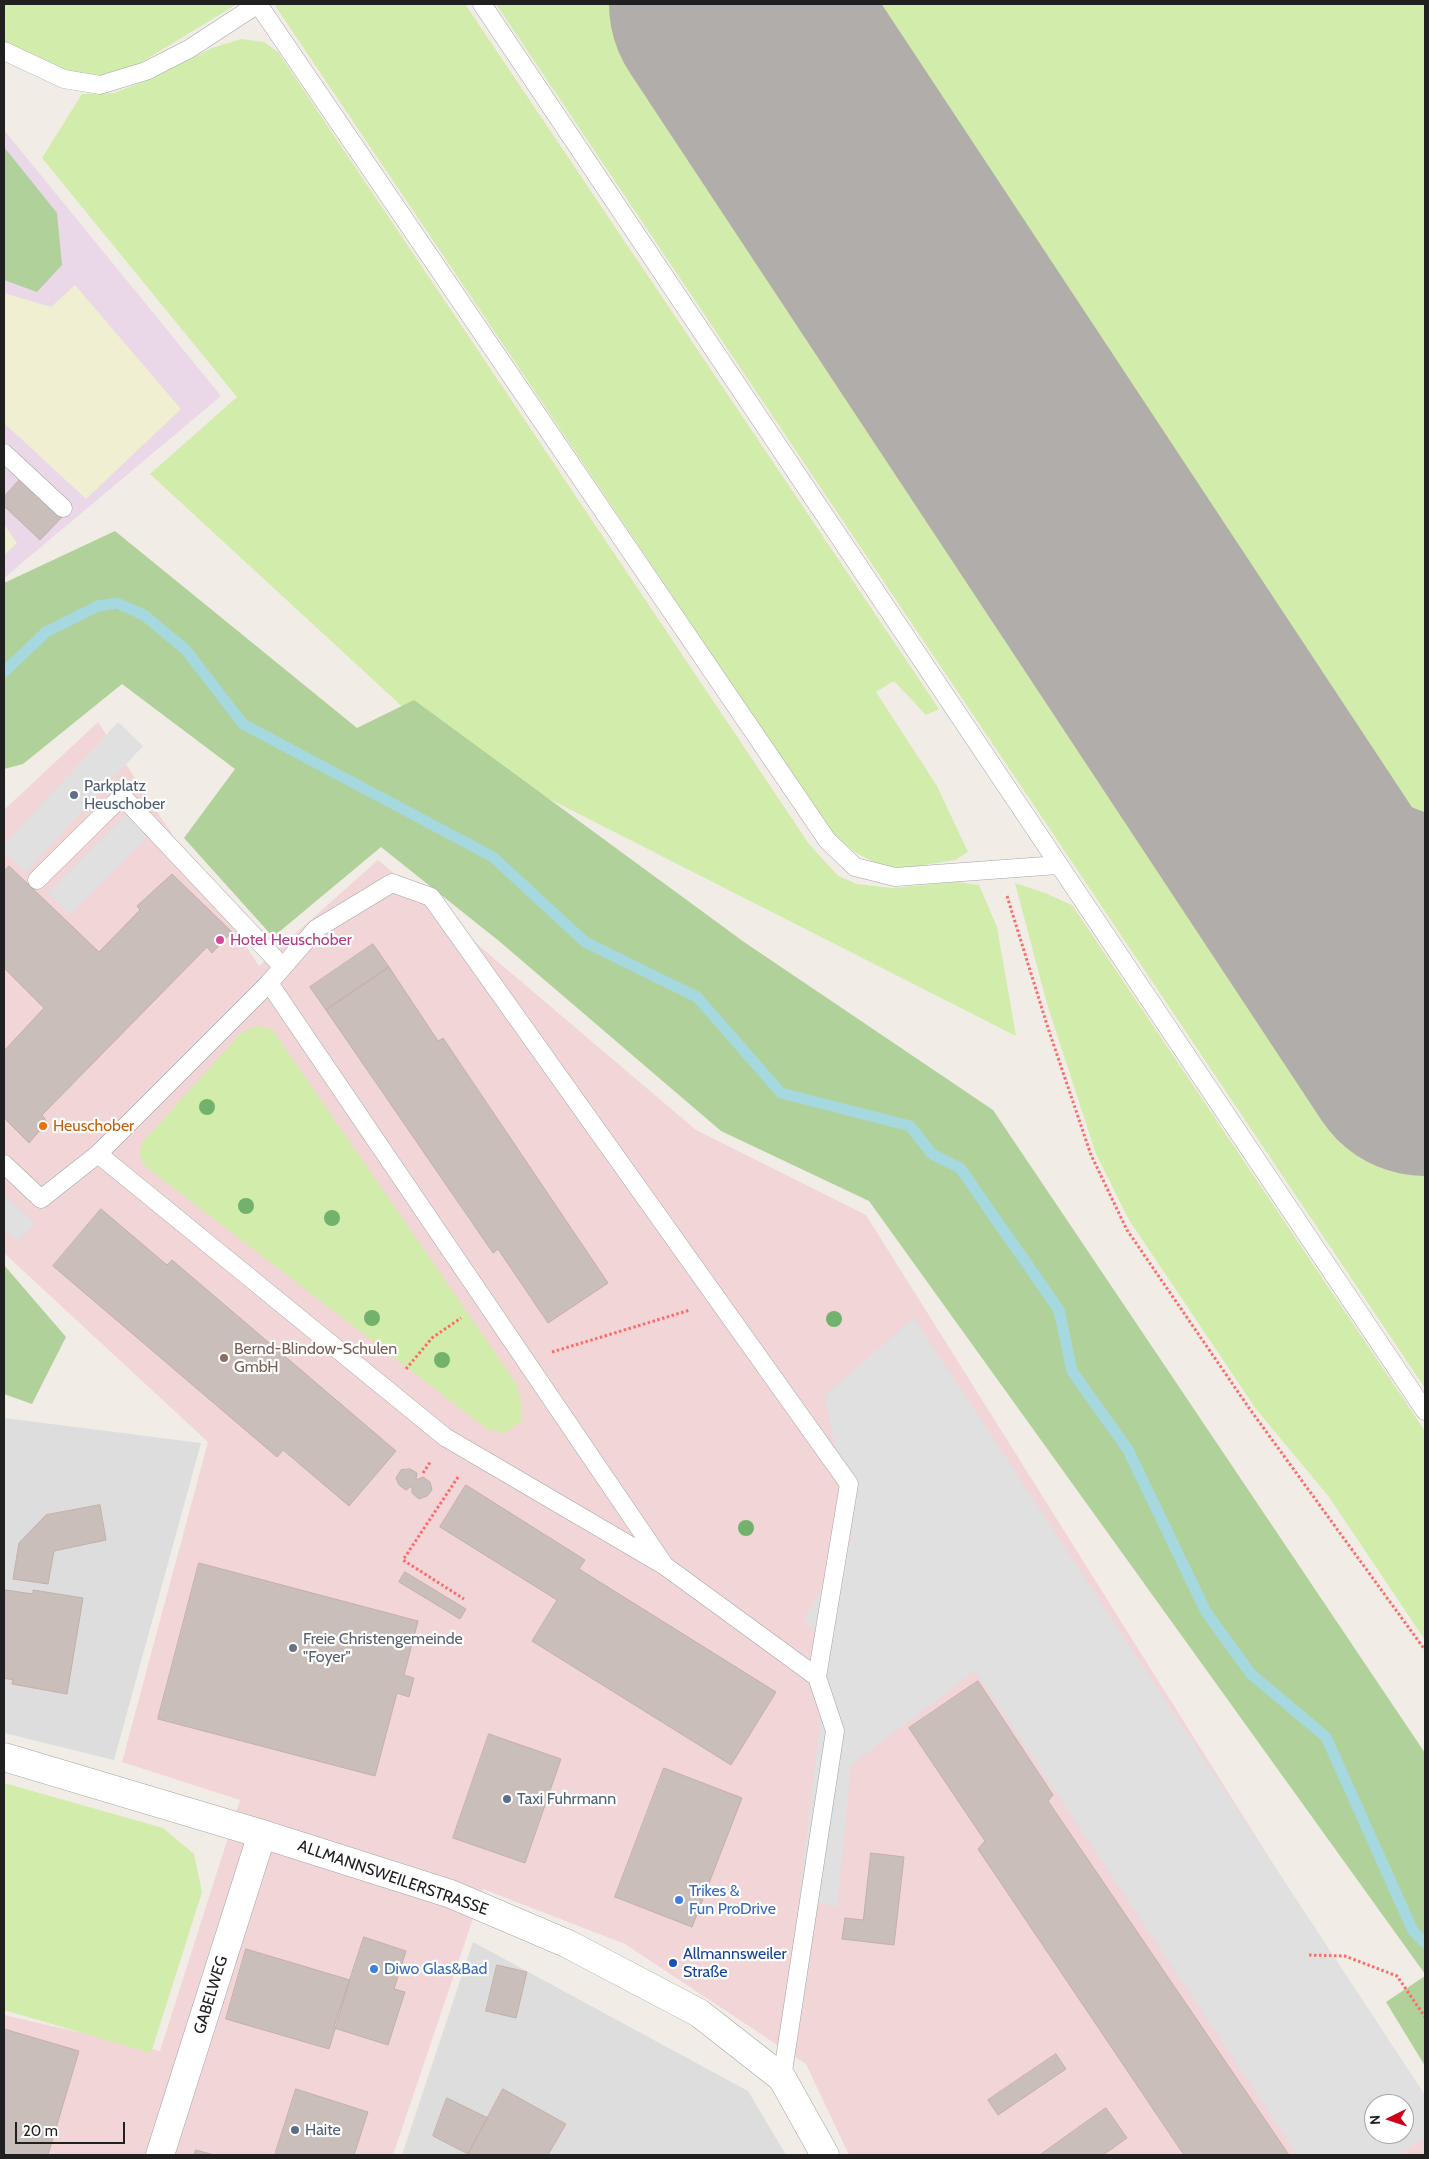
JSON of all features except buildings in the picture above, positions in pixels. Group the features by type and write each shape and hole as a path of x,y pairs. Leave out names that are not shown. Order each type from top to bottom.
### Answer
{"street":[{"name":"ALLMANNSWEILERSTRASSE","path":"4,1757 262,1834 451,1894 568,1944 699,2014 782,2078 825,2155"},
{"name":"GABELWEG","path":"160,2155 262,1834"}],"lane":[{"path":"4,50 64,79 100,85 146,72 188,49 258,4 827,840 855,867 895,877 1058,865"},
{"path":"482,4 1425,1411"},
{"path":"4,453 63,508"},
{"path":"37,880 122,796 283,967"},
{"path":"4,1164 41,1199 98,1154 283,967 316,929 392,883 431,897 849,1484 817,1677 835,1731 782,2078"},
{"path":"268,982 665,1566"},
{"path":"98,1154 445,1438 665,1566 817,1677"}],"path":[{"path":"998,869 1048,1028 1092,1155 1127,1230 1248,1408 1425,1650"},
{"path":"525,1361 719,1301"},
{"path":"388,1390 432,1338 485,1302"},
{"path":"464,1599 403,1560 473,1454"},
{"path":"1310,1955 1344,1956 1397,1976 1425,2016"}],"shaded area":[{"path":"4,130 221,396 4,578"},
{"path":"98,722 259,966 378,860 696,1130 866,1215 1425,2106 1425,2155 849,2155 806,2064 625,1944 483,1889 393,2155 4,2155 4,2015 160,2051 240,1800 122,1762 208,1442 4,1253 4,810"},
{"name":"Parkplatz Heuschober","path":"118,722 143,746 26,872 4,852 4,844"},
{"name":"Parkplatz Heuschober","path":"126,814 148,836 70,915 48,893"},
{"path":"4,1195 36,1224 17,1241 4,1229"},
{"path":"914,1318 1425,2095 1425,2137 1400,2155 1297,2155 975,1671 851,1765 837,1907 799,1899 829,1649 804,1619 852,1538 825,1395"},
{"path":"4,1418 201,1443 114,1760 4,1733"},
{"path":"473,1942 748,2091 786,2155 402,2155"}],"green space":[{"path":"4,4 237,4 137,65 95,77 50,66 4,42"},
{"path":"274,4 465,4 939,709 926,715 894,681 876,692 937,786 968,852 955,860 898,869 880,865 856,853 834,836"},
{"path":"496,4 1425,4 1425,1388"},
{"path":"241,39 264,42 278,52 809,844 838,876 857,884 892,888 957,882 979,885 997,927 1016,1036 445,746 150,474 237,397 42,158 82,94 114,93 153,78 212,48"},
{"path":"4,147 57,213 62,265 37,292 4,280"},
{"path":"75,285 181,409 86,499 4,423 4,293 51,307"},
{"path":"4,524 17,543 4,555"},
{"path":"115,531 357,728 414,700 744,942 993,1110 1425,1753 1425,1974 869,1201 721,1131 499,941 381,847 273,937 184,838 235,769 122,684 23,764 4,769 4,583"},
{"path":"1015,883 1072,905 1425,1431 1425,1640 1329,1497 1256,1409 1129,1220 1096,1154 1047,1004"},
{"path":"256,1026 272,1029 516,1383 521,1401 522,1421 503,1433 487,1429 145,1166 140,1156 141,1144 241,1033"},
{"path":"4,1265 66,1337 32,1404 4,1394"},
{"path":"4,1783 163,1828 194,1854 202,1892 151,2053 4,2010"},
{"path":"1425,1976 1425,2066 1386,2002"}],"waterway":[{"path":"4,672 46,632 98,606 117,603 144,615 186,650 243,724 493,857 585,942 697,997 781,1093 910,1126 932,1154 960,1168 1059,1310 1072,1371 1128,1450 1206,1612 1251,1674 1326,1737 1413,1931 1425,1943"}],"taxiway":[{"path":"1262,804 1425,865"}],"runway":[{"path":"733,4 1425,1052"}],"place":[{"name":"Parkplatz Heuschober","path":"74,795"},
{"name":"Hotel Heuschober","path":"220,940"},
{"name":"Heuschober","path":"43,1126"},
{"name":"Bernd-Blindow-Schulen GmbH","path":"224,1358"},
{"name":"Freie Christengemeinde \"Foyer\"","path":"293,1648"},
{"name":"Taxi Fuhrmann","path":"507,1799"},
{"name":"Trikes & Fun ProDrive","path":"679,1900"},
{"name":"Allmannsweiler Straße","path":"673,1963"},
{"name":"Diwo Glas&Bad","path":"374,1969"},
{"name":"Haite","path":"295,2130"}]}
